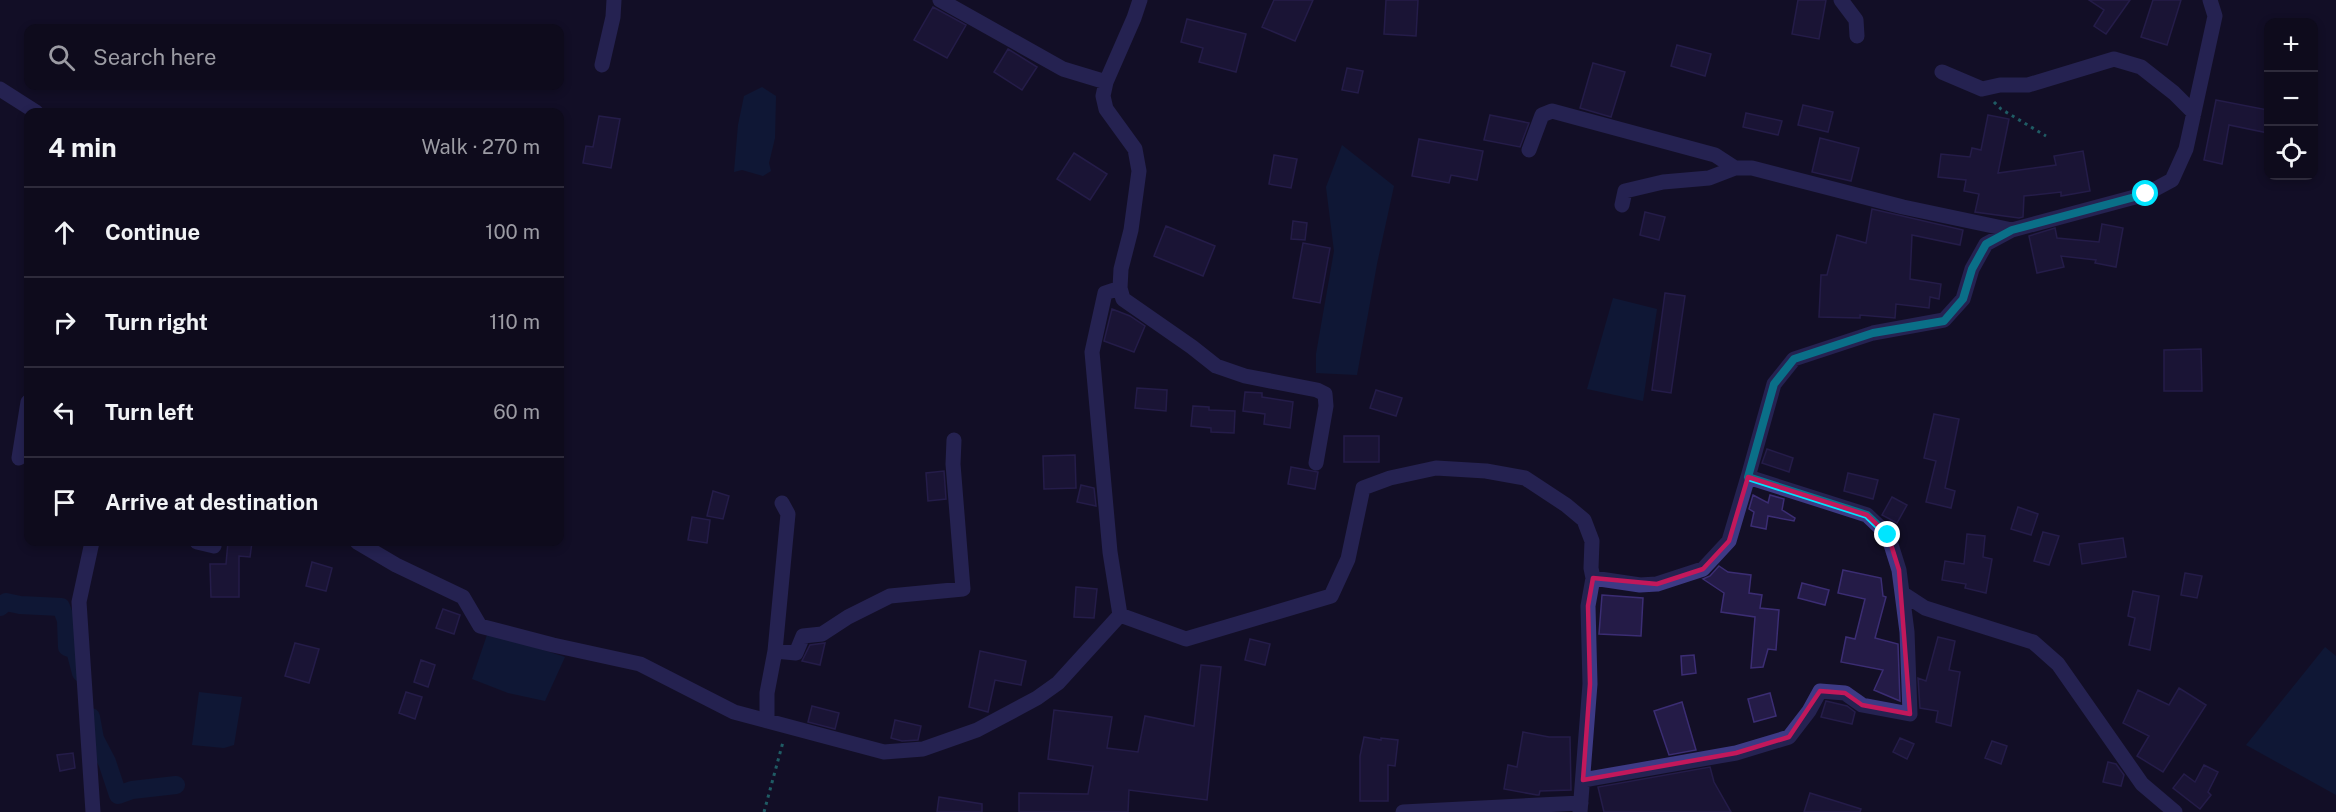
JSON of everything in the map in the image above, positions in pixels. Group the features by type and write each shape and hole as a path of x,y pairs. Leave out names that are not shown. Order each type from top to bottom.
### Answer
{"street":[{"path":"602,65 613,17 614,0"},
{"path":"940,0 1063,69 1106,82"},
{"path":"1140,0 1106,82 1103,96 1106,109 1136,149 1139,171 1131,230 1121,269 1120,288 1123,299 1192,346 1216,366 1245,376 1325,394 1326,406 1316,463"},
{"path":"1842,0 1856,20 1857,36"},
{"path":"1593,578 1640,585 1658,584 1703,569 1729,541 1774,384 1794,359 1873,333 1944,321 1963,299 1972,269 1986,244 2012,230 2146,194 2172,180 2186,149 2215,16 2210,0"},
{"path":"1942,72 1982,89 2000,85 2028,85 2114,59 2141,67 2174,93 2194,113"},
{"path":"0,89 30,108"},
{"path":"1529,150 1542,116 1552,111 1715,155 1735,168"},
{"path":"1622,205 1625,191 1663,182 1709,178 1735,168 1752,168 1903,207 2012,230"},
{"path":"1120,288 1105,293 1092,352 1110,552 1120,615"},
{"path":"19,458 24,427"},
{"path":"775,651 796,653 802,636 822,634 848,617 890,596 963,589 953,464 954,440"},
{"path":"1120,615 1186,639 1331,596 1348,559 1363,488 1390,478 1436,468 1486,471 1525,478 1547,491 1584,520 1592,541 1593,578 1588,606 1590,684 1580,807 1403,812"},
{"path":"1583,780 1736,753 1789,737 1809,711 1820,691 1845,693 1862,705 1910,714 1907,632 1899,570 1888,535 1867,515 1748,477"},
{"path":"767,720 767,693 775,651 788,514 782,503"},
{"path":"91,546 80,602 93,812"},
{"path":"364,546 396,565 463,597 480,626 640,664 734,712 884,752 923,749 977,730 1037,698 1058,683 1120,615"},
{"path":"1902,593 1925,608 2033,642 2058,664 2142,784 2175,812"}],"path":[{"path":"1982,89 2001,109 2046,136"},
{"path":"764,812 788,726"}],"highlighted area":[{"path":"1748,477 1867,515 1888,535 1899,570 1910,714 1862,705 1845,693 1820,691 1789,737 1736,753 1583,780 1590,684 1588,606 1593,578 1657,584 1703,569 1729,541"}],"water":[{"path":"762,87 776,96 775,138 769,163 771,171 763,176 742,170 734,172 738,125 744,96"},
{"path":"1342,145 1394,186 1357,375 1316,373 1316,354 1334,251 1326,187"},
{"path":"1613,298 1657,309 1643,401 1587,389"},
{"path":"488,632 565,657 545,701 508,693 472,679"},
{"path":"2325,647 2336,656 2336,795 2246,745"},
{"path":"199,692 242,697 234,745 224,748 192,745"}],"building":[{"path":"1274,0 1313,0 1295,41 1262,27"},
{"path":"1386,0 1418,0 1416,36 1384,34"},
{"path":"1798,0 1826,0 1819,39 1792,34"},
{"path":"2089,0 2130,0 2106,34 2094,26 2104,10"},
{"path":"2153,0 2181,0 2167,45 2141,37"},
{"path":"933,7 966,25 947,58 914,40"},
{"path":"1187,19 1246,34 1236,72 1199,62 1203,48 1181,42"},
{"path":"1677,45 1711,54 1705,76 1671,66"},
{"path":"1008,49 1037,67 1022,90 994,72"},
{"path":"1593,63 1625,72 1611,117 1580,108"},
{"path":"1347,68 1363,71 1358,93 1342,90"},
{"path":"2216,100 2264,109 2264,132 2229,125 2222,164 2204,160"},
{"path":"1803,105 1833,112 1828,132 1798,125"},
{"path":"1746,113 1782,121 1778,135 1743,127"},
{"path":"1490,115 1529,123 1520,147 1484,140"},
{"path":"1988,115 2009,119 1998,173 2056,165 2054,156 2083,151 2090,191 2061,196 2061,192 2024,196 2023,217 2019,218 1975,212 1979,194 1964,191 1966,180 1938,177 1941,154 1970,157 1972,148 1981,150"},
{"path":"599,116 620,119 611,168 583,163 586,146 593,147"},
{"path":"1820,138 1859,148 1851,181 1812,172"},
{"path":"1419,139 1483,151 1477,180 1451,175 1449,183 1412,176"},
{"path":"1074,153 1107,174 1090,200 1057,179"},
{"path":"1274,155 1297,159 1291,188 1269,184"},
{"path":"1872,209 1963,230 1960,245 1912,235 1910,279 1941,284 1939,299 1930,297 1929,308 1896,304 1895,318 1860,315 1860,318 1819,317 1821,275 1827,275 1837,235 1866,243"},
{"path":"1645,212 1665,217 1659,240 1640,235"},
{"path":"1293,221 1307,223 1305,240 1291,239"},
{"path":"2102,224 2123,228 2116,267 2095,263 2096,260 2061,256 2064,267 2037,273 2029,236 2055,228 2057,238 2099,242"},
{"path":"1166,226 1215,246 1203,276 1154,256"},
{"path":"1303,243 1330,248 1320,303 1293,298"},
{"path":"1665,293 1685,296 1671,393 1652,390"},
{"path":"1112,309 1130,316 1145,326 1134,352 1104,341"},
{"path":"2201,349 2202,391 2164,391 2164,350"},
{"path":"1137,388 1167,390 1166,411 1135,408"},
{"path":"1376,390 1402,398 1396,416 1370,408"},
{"path":"1245,392 1262,393 1262,397 1293,402 1290,428 1264,424 1265,414 1243,411"},
{"path":"1193,406 1209,407 1209,410 1235,411 1234,433 1211,432 1211,428 1191,426"},
{"path":"1934,414 1959,419 1945,488 1955,491 1951,508 1926,502 1936,461 1924,458"},
{"path":"1344,436 1379,436 1379,462 1344,462"},
{"path":"1767,449 1793,458 1789,472 1762,463"},
{"path":"1075,455 1076,488 1044,489 1043,456"},
{"path":"1291,467 1318,472 1315,489 1288,484"},
{"path":"944,471 946,499 928,501 926,473"},
{"path":"1848,473 1878,480 1873,499 1844,491"},
{"path":"1081,485 1094,488 1096,506 1077,502"},
{"path":"713,491 729,496 723,519 707,516"},
{"path":"1753,495 1768,503 1770,495 1784,499 1782,510 1795,518 1794,521 1768,516 1766,529 1751,526 1754,512 1749,509"},
{"path":"1892,497 1907,505 1897,523 1882,515"},
{"path":"2018,507 2038,514 2031,535 2011,529"},
{"path":"692,517 710,520 707,543 688,540"},
{"path":"2043,532 2059,536 2049,565 2034,561"},
{"path":"1967,534 1985,536 1983,557 1992,559 1986,593 1965,588 1966,584 1942,580 1945,561 1964,564"},
{"path":"2123,538 2126,557 2082,564 2079,544"},
{"path":"228,546 251,546 250,557 239,556 239,597 211,597 210,564 226,564"},
{"path":"312,562 332,568 326,591 306,586"},
{"path":"1719,566 1728,572 1751,575 1749,593 1762,595 1760,608 1779,610 1776,650 1768,649 1763,667 1751,668 1755,617 1721,612 1724,593 1703,579 1710,576"},
{"path":"1843,570 1881,578 1883,596 1886,597 1875,638 1898,644 1900,701 1874,690 1883,670 1841,662 1846,637 1855,639 1865,599 1838,593"},
{"path":"2185,573 2202,576 2197,598 2181,595"},
{"path":"1802,583 1829,590 1825,605 1798,598"},
{"path":"1076,587 1097,589 1094,618 1074,617"},
{"path":"2133,591 2159,596 2150,650 2129,645 2135,618 2128,616"},
{"path":"1602,595 1643,598 1641,636 1599,634"},
{"path":"443,609 460,615 454,634 436,628"},
{"path":"1938,637 1955,641 1949,670 1960,672 1951,726 1936,722 1938,711 1920,708 1918,678 1926,681"},
{"path":"1250,639 1270,644 1265,665 1245,660"},
{"path":"295,643 319,649 309,683 285,676"},
{"path":"825,643 820,665 802,661 810,645"},
{"path":"980,651 1026,661 1021,685 995,680 988,712 969,707"},
{"path":"1694,655 1696,673 1682,675 1681,656"},
{"path":"421,660 435,665 428,687 414,682"},
{"path":"1201,665 1221,667 1207,800 1129,790 1128,812 1019,812 1019,793 1088,794 1093,766 1048,759 1054,710 1112,717 1107,748 1138,752 1145,716 1194,726"},
{"path":"2179,688 2206,705 2163,772 2137,756 2149,736 2123,723 2138,690 2169,705"},
{"path":"406,692 422,697 415,719 399,713"},
{"path":"1770,693 1776,716 1754,722 1748,699"},
{"path":"1826,701 1847,706 1855,712 1852,724 1821,717"},
{"path":"1682,702 1696,750 1669,755 1654,711"},
{"path":"812,706 839,713 835,729 808,722"},
{"path":"895,720 921,726 918,740 902,741 891,738"},
{"path":"1523,732 1549,737 1570,737 1571,790 1540,791 1537,795 1504,789 1508,765 1517,767"},
{"path":"1364,737 1398,740 1395,766 1388,765 1388,801 1360,801 1360,756"},
{"path":"1900,738 1914,744 1907,759 1893,752"},
{"path":"1992,741 2007,746 2001,764 1985,758"},
{"path":"73,753 75,768 60,771 57,755"},
{"path":"2108,762 2116,764 2124,775 2121,786 2103,782"},
{"path":"2204,765 2218,772 2208,792 2211,795 2200,809 2173,788 2184,774 2195,782"},
{"path":"1710,767 1714,782 1731,812 1604,812 1598,787"},
{"path":"1810,793 1861,809 1860,812 1804,812"},
{"path":"939,797 982,804 982,812 937,812"}],"waterway":[{"path":"0,607 6,602 61,607 66,620 67,647 75,650 81,673"},
{"path":"91,717 95,739 107,762 118,795 132,790 176,785"}],"route":[{"path":"1888,535 1867,515 1748,477 1774,384 1794,359 1873,333 1944,321 1963,299 1972,269 1986,244 2012,230 2060,215 2146,194"}]}
